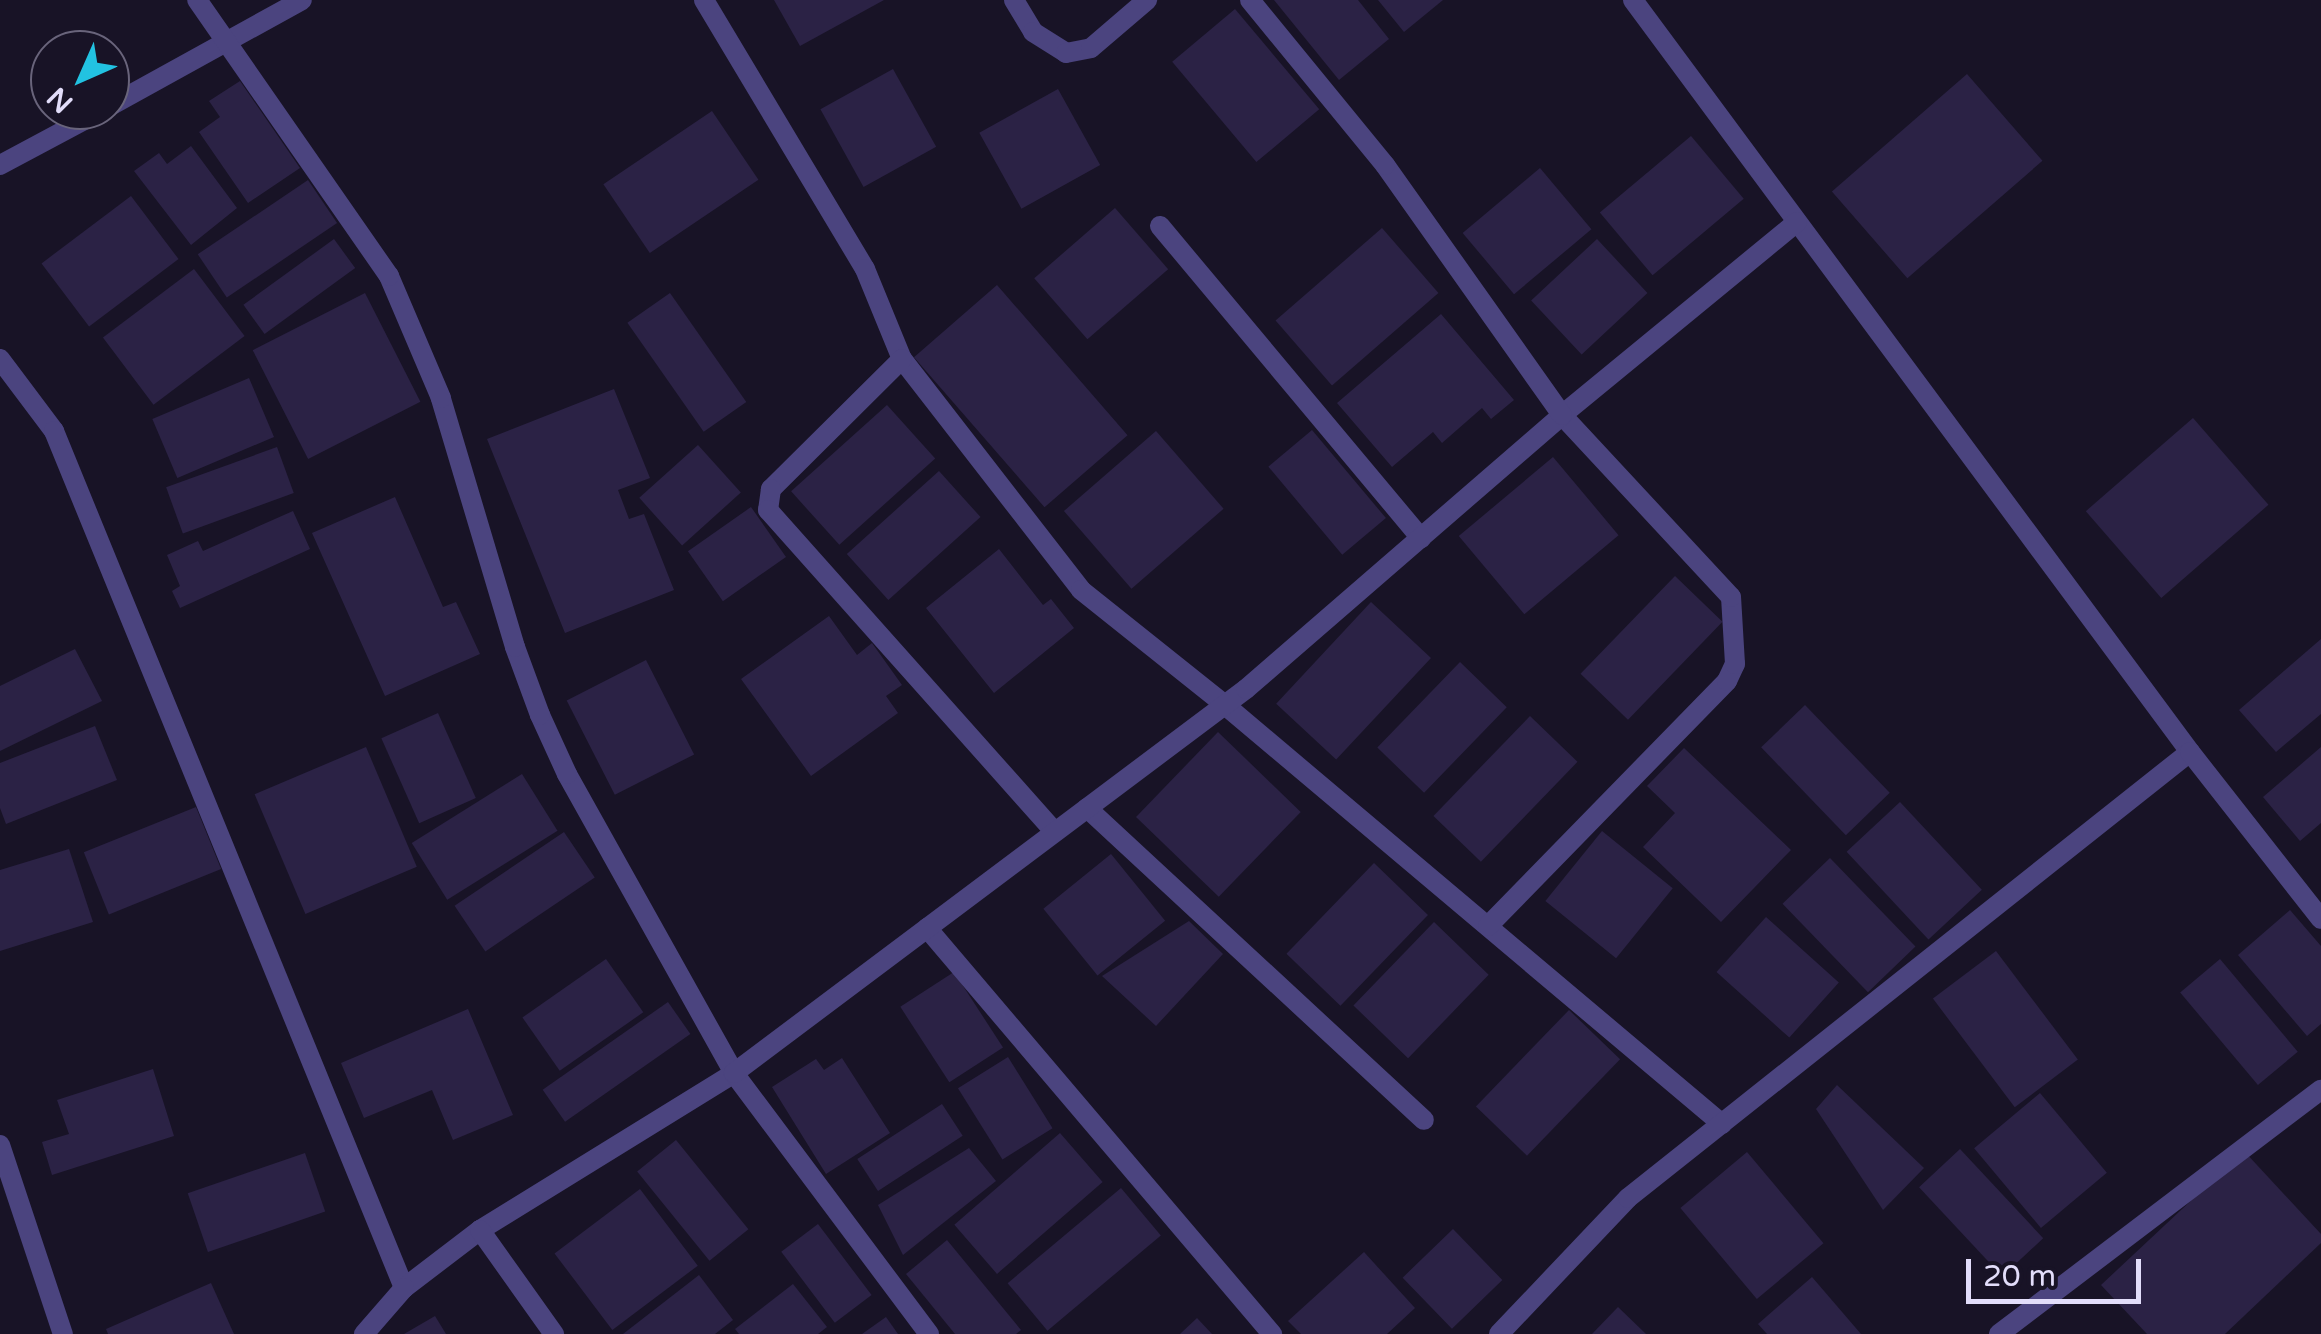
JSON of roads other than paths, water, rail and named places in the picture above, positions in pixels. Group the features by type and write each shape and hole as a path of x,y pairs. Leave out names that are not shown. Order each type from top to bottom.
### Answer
{"street":[{"path":"197,0 388,276 441,398 515,648 567,774 734,1073 929,1334"},
{"path":"130,95 302,0"},
{"path":"704,0 865,269 902,359 1082,590 1225,705 1722,1124"},
{"path":"1014,0 1032,32 1066,53 1091,48 1147,0"},
{"path":"1250,0 1385,166 1562,414 1731,598 1734,664 1727,681 1488,926"},
{"path":"1633,0 2190,752 2321,920"},
{"path":"0,165 66,130"},
{"path":"364,1334 404,1288 480,1230 734,1073 1225,705 1562,414 1797,222"},
{"path":"1160,226 1421,538"},
{"path":"0,358 54,431 404,1288"},
{"path":"902,359 771,489 768,510 1055,832"},
{"path":"1499,1334 1628,1198 2190,752"},
{"path":"1087,808 1424,1120"},
{"path":"927,928 1272,1334"},
{"path":"1999,1334 2321,1090"},
{"path":"0,1145 64,1334"},
{"path":"480,1230 554,1334"}]}
